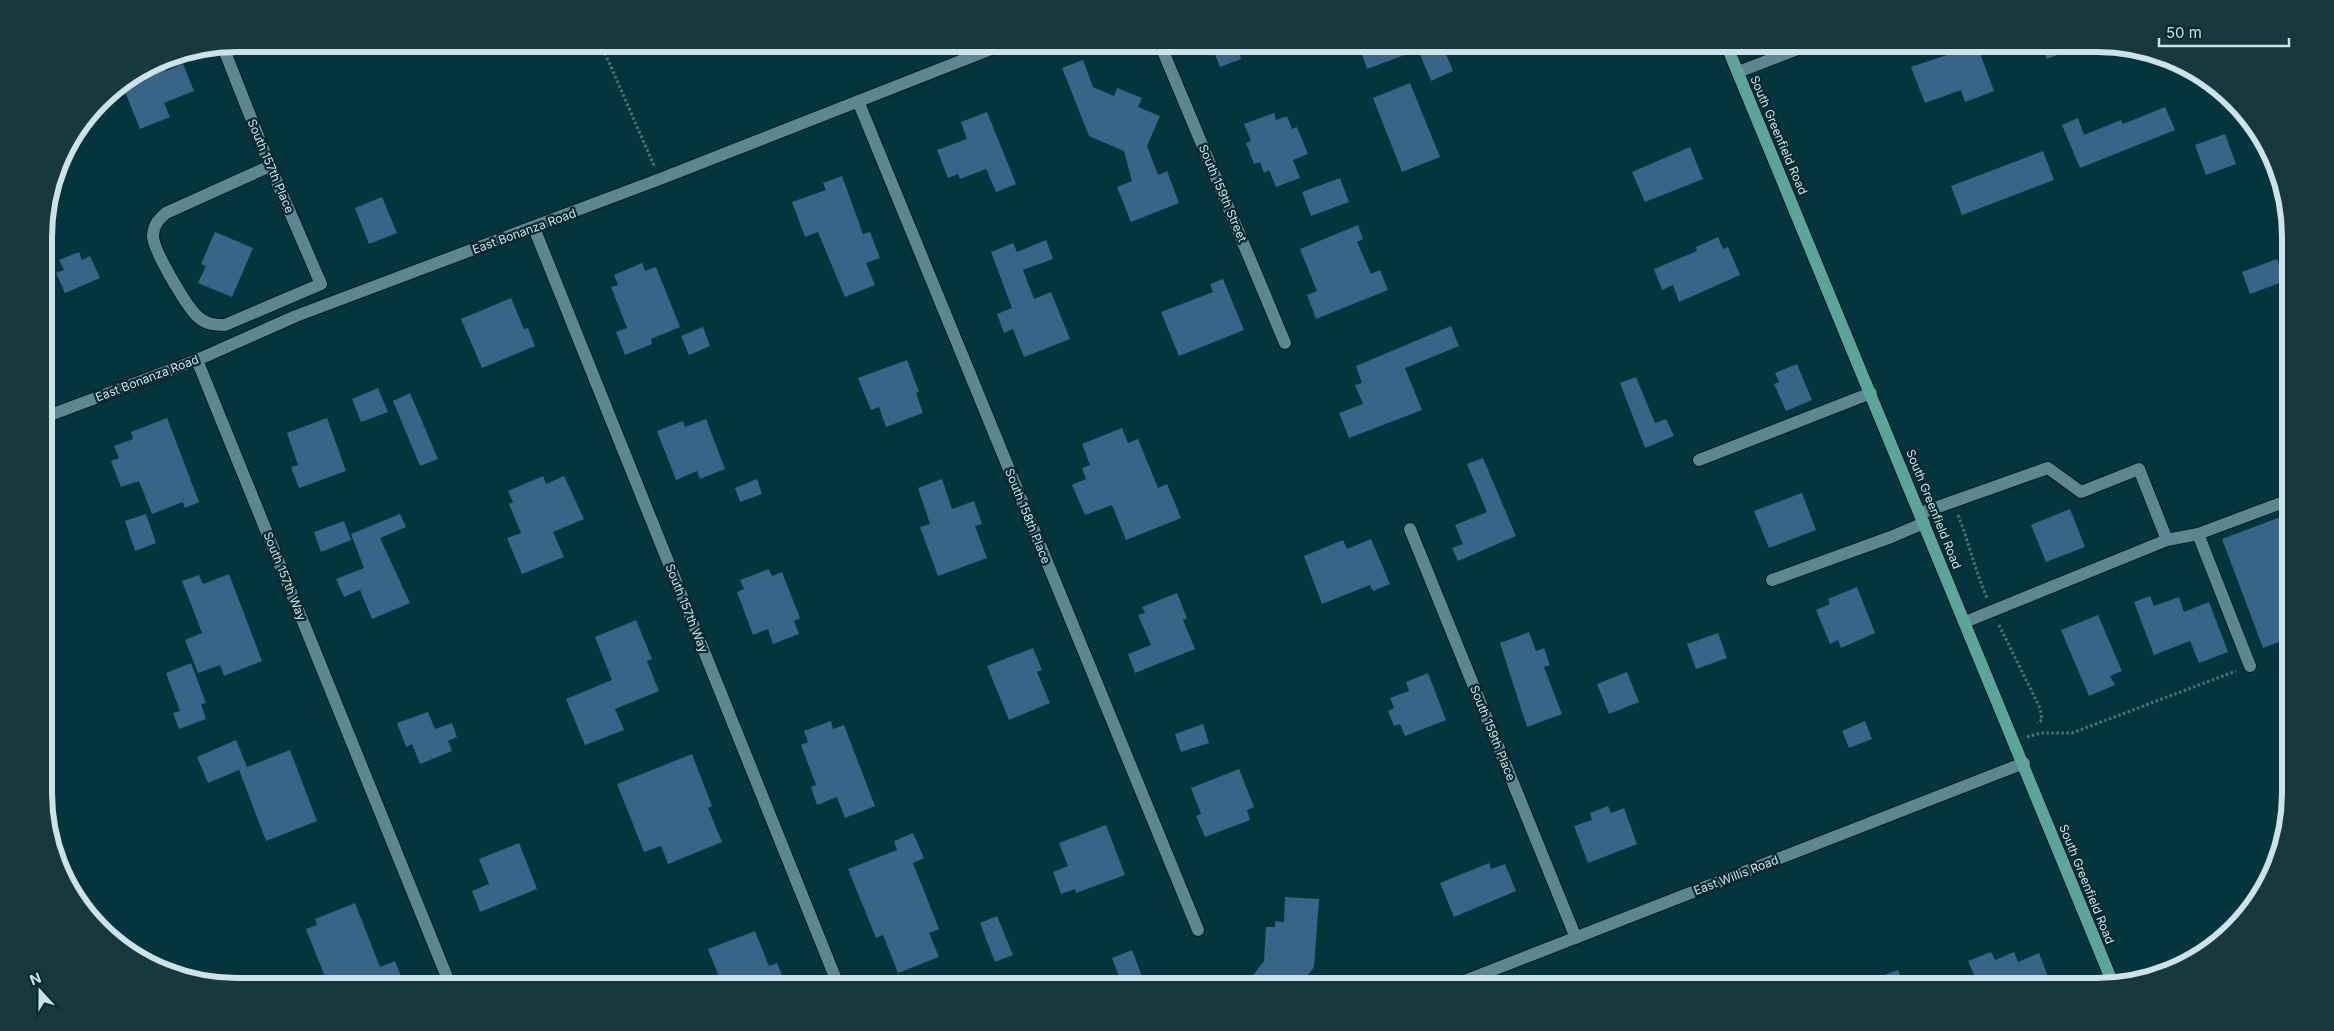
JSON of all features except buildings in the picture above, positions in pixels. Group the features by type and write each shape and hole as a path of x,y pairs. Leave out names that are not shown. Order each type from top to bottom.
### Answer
{"main road":[{"name":"South Greenfield Road","path":"1729,52 2015,741 2111,978"}],"street":[{"name":"East Bonanza Road","path":"52,414 197,360 296,316 534,228 984,52"},
{"name":"South 159th Street","path":"1163,52 1285,343"},
{"path":"1738,72 1790,52"},
{"name":"South 157th Place","path":"225,53 270,166 321,284 225,325 211,325 197,316 165,267 153,237 155,222 166,213 270,166"},
{"name":"South 158th Place","path":"858,101 1198,930"},
{"name":"South 157th Way","path":"534,228 835,978"},
{"name":"South 157th Way","path":"197,360 447,978"},
{"path":"1699,460 1871,393"},
{"path":"1772,580 1890,537 1952,501 2048,468 2081,492 2139,469 2167,540"},
{"path":"1965,622 2167,540 2198,534 2282,503"},
{"name":"South 159th Place","path":"1410,529 1576,938"},
{"path":"2198,534 2250,666"},
{"name":"East Willis Road","path":"1472,978 2024,763"}],"path":[{"path":"604,52 660,179"},
{"path":"1952,501 1975,559 1974,568 1988,601"},
{"path":"1998,625 2040,708 2042,720 2037,723"},
{"path":"2015,741 2041,733 2072,733 2250,666"}]}
